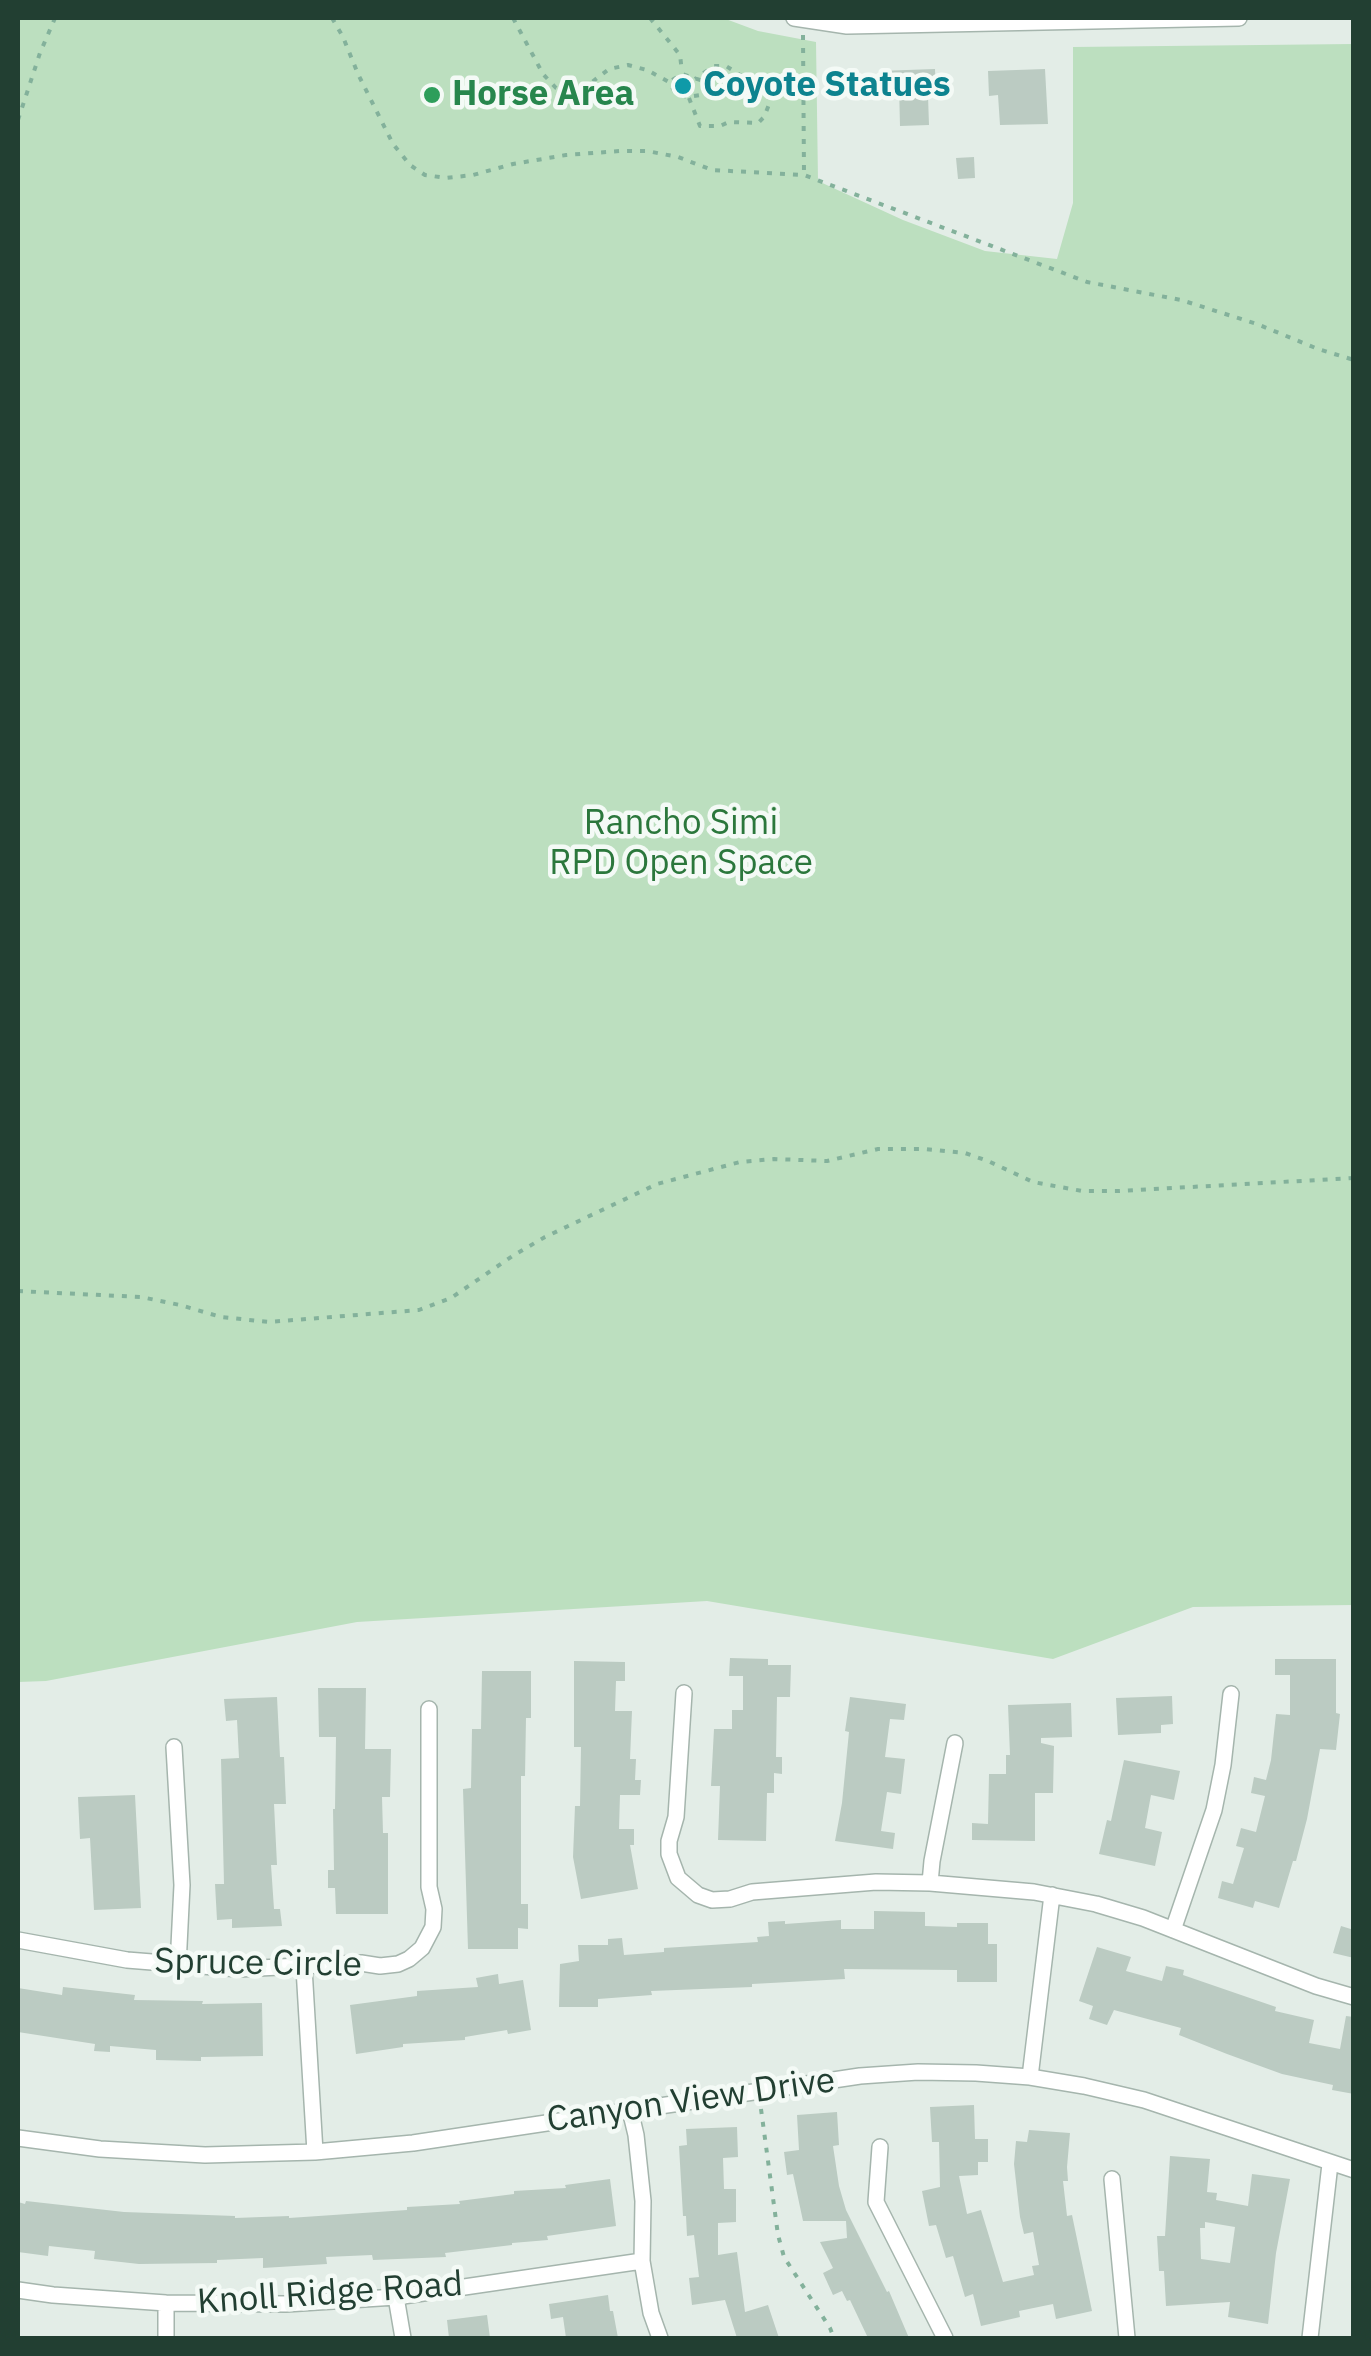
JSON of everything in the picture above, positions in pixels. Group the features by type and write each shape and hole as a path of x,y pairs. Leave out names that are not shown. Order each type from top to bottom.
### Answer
{"street":[{"path":"796,18 847,26 1239,18"},
{"path":"684,1693 676,1817 669,1854 678,1878 698,1895 730,1900 752,1892 832,1884 930,1883 1052,1895 1096,1904 1173,1930 1354,1997"},
{"path":"1173,1930 1214,1810 1231,1694"},
{"name":"Spruce Circle","path":"18,1940 178,1966 238,1969 398,1964 422,1948 430,1937 434,1909 429,1887 428,1709"},
{"path":"930,1883 955,1743"},
{"path":"174,1747 182,1886 178,1966"},
{"path":"1030,2077 1052,1895"},
{"path":"304,1968 316,2152"},
{"name":"Canyon View Drive","path":"18,2138 100,2149 205,2155 316,2152 413,2143 860,2076 976,2073 1030,2077 1144,2100 1354,2170"},
{"path":"630,2110 644,2201 642,2261 660,2338"},
{"path":"880,2148 876,2202 945,2338"},
{"path":"1310,2338 1330,2164"},
{"path":"1112,2179 1128,2338"},
{"name":"Knoll Ridge Road","path":"18,2290 166,2303 286,2304 396,2296 642,2261"},
{"path":"396,2296 402,2338"},
{"path":"166,2303 166,2338"}],"path":[{"path":"18,120 54,18"},
{"path":"332,18 393,144 410,165 426,176 446,178 566,154 620,151 678,157 712,170 804,175 1087,282 1181,300 1354,360"},
{"path":"513,18 544,74 556,88 574,97 583,97 592,82 609,69 628,65 669,82 676,94 700,96 706,89 703,81 682,74"},
{"path":"650,18 680,55 682,74"},
{"path":"796,18 803,36 804,175"},
{"path":"688,97 700,126 758,123 770,102 766,86 726,66 714,66 695,79"},
{"path":"669,82 682,74"},
{"path":"18,1291 141,1297 221,1317 269,1322 419,1310 451,1298 545,1237 658,1184 740,1162 826,1161 878,1149 965,1153 1033,1182 1082,1191 1354,1178"},
{"path":"758,2091 784,2257 834,2338"}],"green space":[{"name":"Rancho Simi RPD Open Space","path":"18,18 723,18 758,31 816,42 818,181 903,220 985,251 1057,259 1073,203 1073,47 1353,44 1353,1605 1193,1607 1053,1659 707,1601 357,1622 46,1681 18,1682"}],"building":[{"path":"935,69 936,96 928,96 929,125 900,126 899,85 879,86 879,71"},
{"path":"1045,69 1048,124 1000,125 998,95 989,96 988,71"},
{"path":"974,157 975,178 958,179 956,158"},
{"path":"730,1658 768,1659 768,1665 791,1665 790,1697 777,1697 776,1757 782,1757 782,1774 774,1773 774,1793 767,1793 766,1841 718,1840 720,1786 711,1786 714,1729 732,1729 732,1710 743,1710 743,1676 729,1676"},
{"path":"1275,1659 1336,1659 1336,1713 1340,1714 1336,1750 1320,1749 1307,1819 1279,1908 1255,1901 1253,1908 1218,1898 1222,1881 1233,1884 1244,1848 1236,1846 1241,1828 1256,1832 1265,1796 1251,1793 1254,1777 1266,1780 1276,1714 1290,1715 1290,1675 1275,1675"},
{"path":"574,1661 625,1662 625,1681 616,1681 615,1711 632,1711 630,1759 636,1759 635,1780 641,1780 640,1795 620,1795 619,1829 634,1829 634,1845 630,1845 638,1889 581,1899 573,1857 575,1806 580,1806 581,1747 574,1747"},
{"path":"482,1671 531,1671 531,1718 526,1718 525,1776 521,1776 521,1904 528,1904 528,1929 518,1928 518,1949 468,1949 463,1789 471,1788 472,1729 481,1729"},
{"path":"318,1688 366,1688 365,1749 391,1749 390,1797 382,1797 383,1833 388,1833 388,1914 336,1914 335,1888 328,1888 328,1870 334,1870 336,1737 319,1737"},
{"path":"1172,1696 1173,1724 1161,1725 1161,1733 1118,1735 1116,1698"},
{"path":"277,1697 286,1804 274,1804 277,1865 271,1865 274,1909 280,1909 282,1926 232,1928 232,1919 217,1920 215,1884 224,1884 221,1759 239,1758 237,1720 226,1721 224,1699"},
{"path":"850,1697 906,1704 904,1720 890,1719 885,1757 905,1759 901,1794 887,1792 881,1831 895,1833 893,1849 835,1841 842,1803"},
{"path":"1071,1703 1072,1737 1041,1738 1041,1743 1054,1746 1053,1793 1035,1793 1035,1841 972,1840 972,1823 988,1824 989,1774 1006,1774 1006,1755 1010,1755 1008,1705"},
{"path":"1124,1760 1180,1771 1174,1800 1151,1795 1145,1828 1162,1832 1155,1866 1099,1854 1107,1820 1111,1821"},
{"path":"135,1795 141,1908 94,1910 90,1838 80,1839 78,1797"},
{"path":"874,1911 925,1912 925,1926 988,1923 988,1944 997,1944 997,1982 957,1982 957,1970 844,1969 845,1979 651,1991 652,1995 598,1999 598,2007 559,2007 560,1964 579,1961 578,1945 608,1945 608,1939 622,1938 624,1955 664,1952 664,1948 758,1942 757,1937 769,1936 768,1922 785,1921 841,1920 841,1929 874,1929"},
{"path":"1341,1926 1354,1930 1354,1958 1333,1953"},
{"path":"1097,1947 1131,1957 1126,1971 1162,1981 1166,1966 1184,1970 1183,1975 1276,2007 1275,2011 1314,2020 1309,2043 1340,2049 1346,2016 1354,2017 1354,2094 1227,2054 1179,2035 1181,2028 1114,2010 1107,2025 1089,2019 1093,2006 1079,2001"},
{"path":"498,1974 499,1984 523,1980 531,2030 403,2044 356,2054 350,2005 417,1996 417,1991 478,1987 476,1978"},
{"path":"63,1987 135,1995 134,2000 262,2003 263,2056 156,2060 156,2050 110,2046 110,2052 94,2051 95,2044 18,2032 18,1988 62,1995"},
{"path":"974,2105 975,2139 988,2139 988,2162 978,2162 978,2175 959,2176 967,2214 981,2210 1003,2282 1034,2275 1032,2266 1039,2265 1033,2232 1024,2234 1020,2217 1014,2164 1016,2141 1027,2142 1029,2130 1070,2133 1068,2181 1063,2181 1067,2216 1072,2215 1092,2311 1056,2319 1053,2304 1019,2311 1020,2317 981,2326 973,2294 965,2297 953,2256 946,2258 936,2225 929,2226 922,2191 940,2187 939,2142 932,2142 930,2107"},
{"path":"837,2112 839,2145 833,2146 846,2210 909,2338 868,2338 850,2300 842,2291 833,2295 823,2273 833,2268 820,2242 847,2238 846,2221 803,2221 793,2174 787,2175 784,2152 799,2150 797,2115"},
{"path":"737,2127 738,2157 723,2158 724,2189 736,2189 736,2222 718,2223 718,2255 737,2252 745,2312 768,2305 779,2338 737,2338 725,2300 692,2305 689,2278 699,2277 694,2235 687,2236 683,2216 679,2146 687,2145 686,2129"},
{"path":"1170,2156 1210,2159 1207,2192 1217,2193 1216,2200 1248,2206 1252,2174 1290,2179 1268,2324 1228,2317 1230,2302 1166,2306 1157,2236 1165,2236","holes":["1205,2222 1235,2227 1230,2263 1201,2259 1200,2228 1205,2228"]},
{"path":"610,2179 616,2226 547,2236 548,2240 445,2253 446,2257 326,2257 327,2264 263,2268 263,2258 139,2264 94,2259 95,2251 49,2246 48,2256 18,2252 18,2202 26,2201 124,2212 289,2218 460,2204 459,2201 514,2191 566,2188 565,2185"},
{"path":"608,2295 618,2338 566,2338 563,2317 551,2319 549,2304"},
{"path":"487,2315 490,2338 449,2338 447,2320"}],"place":[{"name":"Coyote Statues","path":"683,86"},
{"name":"Horse Area","path":"432,95"}]}
